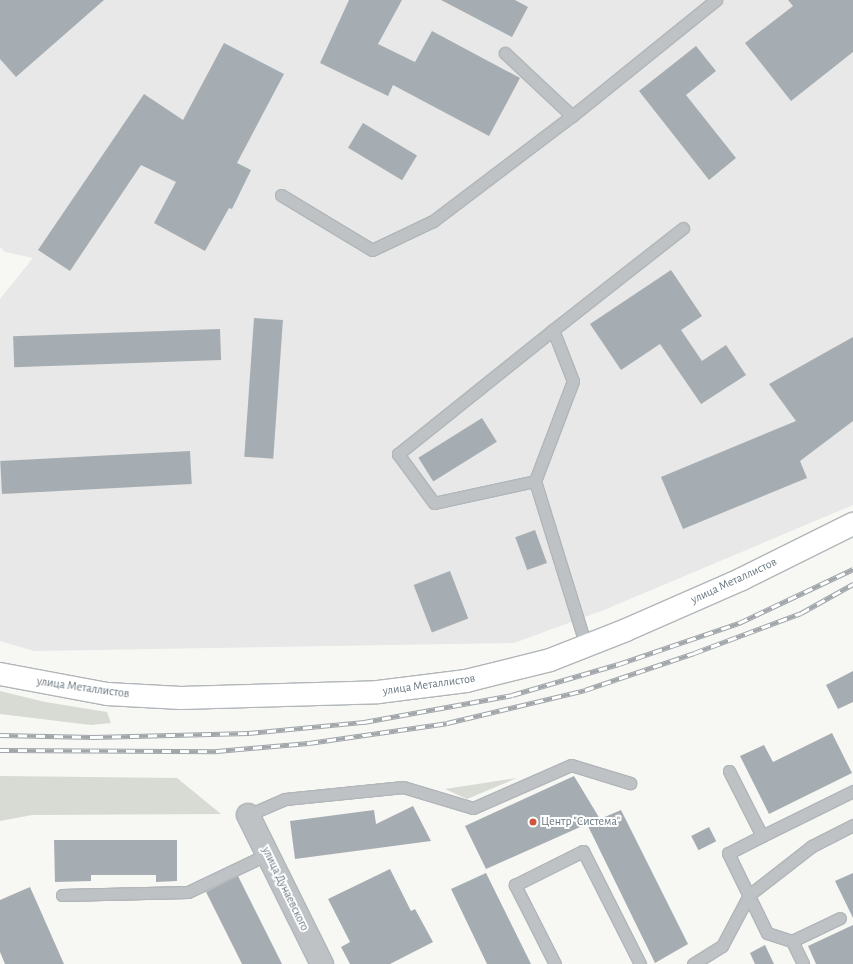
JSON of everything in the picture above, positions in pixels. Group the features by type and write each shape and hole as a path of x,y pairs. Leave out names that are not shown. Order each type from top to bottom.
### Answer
{"main road":[{"name":"улица Металлистов","path":"0,674 107,694 181,698 287,697 378,692 466,681 550,660 586,646 742,579 853,524"}],"street":[{"name":"улица Дунаевского","path":"248,815 322,964"}],"lane":[{"path":"281,195 372,250 433,221 572,116 716,0"},
{"path":"505,53 572,116"},
{"path":"535,480 434,503 398,454 683,228"},
{"path":"553,330 573,381 535,480 586,646"},
{"path":"248,815 285,799 403,787 473,808 571,765 630,783"},
{"path":"729,771 762,836"},
{"path":"840,918 792,940 767,933 728,853 853,791"},
{"path":"693,964 722,946 749,895 812,846 853,825"},
{"path":"555,964 514,885 583,851 640,964"},
{"path":"62,894 188,892 268,854"},
{"path":"792,940 804,964"}],"shaded area":[{"path":"0,0 853,0 853,505 604,610 514,643 34,651 0,641 0,299 33,258 5,252 0,247"},
{"path":"0,691 45,702 107,712 111,723 91,725 0,714"},
{"path":"0,776 177,778 221,814 32,815 0,821"},
{"path":"517,778 467,799 445,789"}],"building":[{"path":"0,0 104,0 16,77 0,59"},
{"path":"349,0 402,0 378,44 415,62 432,31 520,78 489,136 393,85 388,96 320,63"},
{"path":"441,0 515,0 528,7 512,37"},
{"path":"788,0 853,0 853,52 791,101 745,43 793,6"},
{"path":"224,43 284,74 237,163 251,170 232,209 229,208 205,251 154,223 176,182 141,165 70,271 38,250 144,94 183,120"},
{"path":"696,46 716,71 686,95 736,158 709,180 639,91"},
{"path":"363,123 417,155 402,180 348,148"},
{"path":"671,270 702,316 681,330 702,361 726,345 746,375 701,404 660,344 621,370 590,324"},
{"path":"254,318 283,320 273,459 244,457"},
{"path":"220,329 221,360 14,367 13,336"},
{"path":"853,337 853,421 800,461 807,478 683,529 661,477 796,421 769,384"},
{"path":"482,418 497,442 433,481 418,458"},
{"path":"190,451 192,484 2,494 0,461"},
{"path":"535,530 547,563 527,570 515,537"},
{"path":"450,571 468,619 432,633 414,585"},
{"path":"853,671 853,702 838,709 826,685"},
{"path":"832,733 852,773 769,814 740,756 764,745 773,762"},
{"path":"574,776 600,819 621,810 688,944 655,963 587,824 486,869 465,826"},
{"path":"413,806 431,841 295,859 290,821 374,810 376,824"},
{"path":"709,827 716,841 698,850 691,836"},
{"path":"54,840 177,840 177,881 156,882 156,875 91,875 91,881 55,882"},
{"path":"390,869 411,911 415,909 433,942 390,964 350,964 341,947 350,942 328,899"},
{"path":"486,873 531,964 487,964 451,889"},
{"path":"853,873 853,918 835,881"},
{"path":"238,876 282,964 242,964 206,892"},
{"path":"30,887 64,964 5,964 0,952 0,900"},
{"path":"853,925 853,964 816,964 808,946"},
{"path":"765,945 774,964 755,964 750,953"}],"railway":[{"path":"0,735 94,737 249,733 364,722 512,695 619,664 739,623 853,569"},
{"path":"0,750 217,751 309,743 447,723 585,690 694,653 801,613 853,584"}],"place":[{"name":"Центр \"Система\"","path":"533,822"}]}
